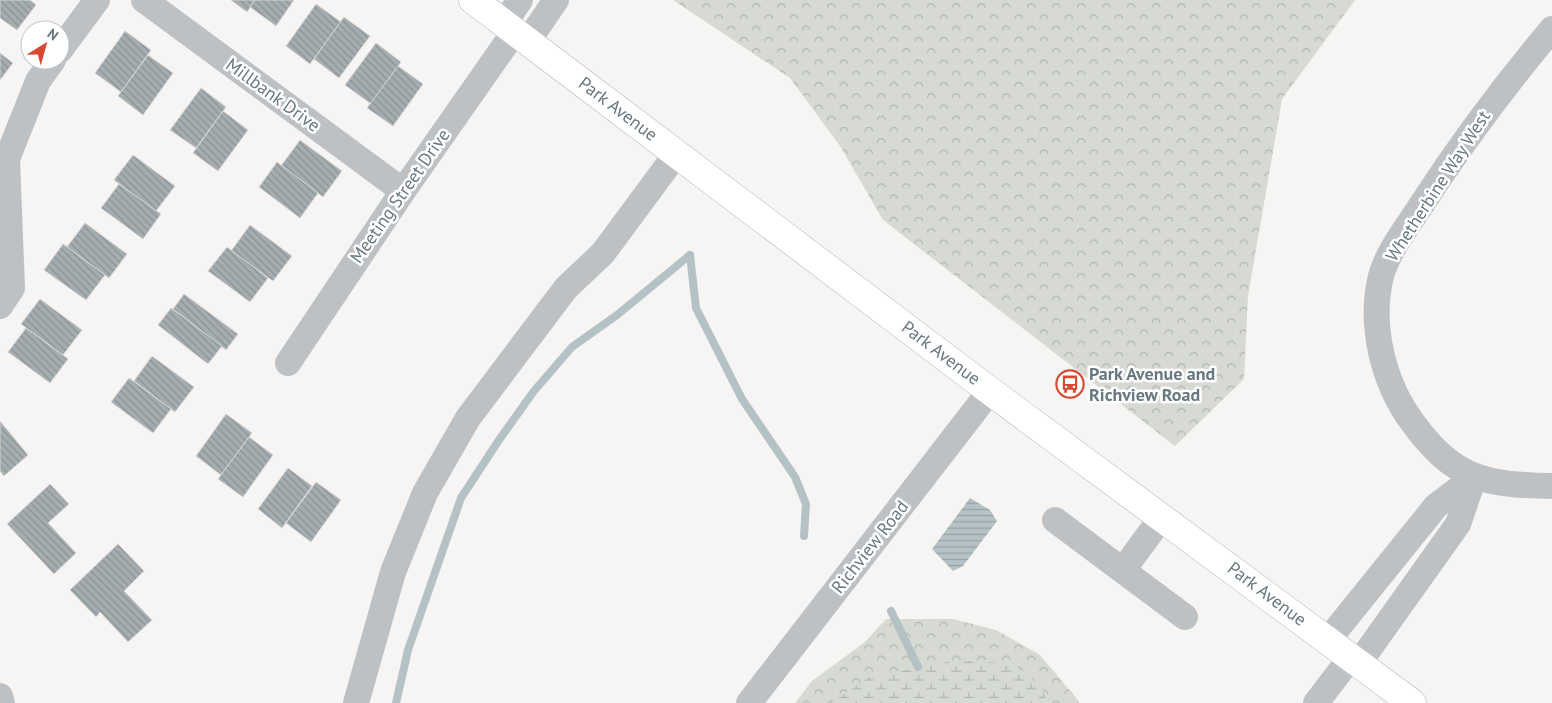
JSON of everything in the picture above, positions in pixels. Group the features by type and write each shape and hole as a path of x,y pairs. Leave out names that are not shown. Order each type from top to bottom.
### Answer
{"main road":[{"name":"Park Avenue","path":"473,0 990,391 1412,703"}],"street":[{"path":"70,36 97,0"},
{"name":"Millbank Drive","path":"144,0 402,190"},
{"path":"516,32 520,0"},
{"path":"516,32 556,0"},
{"name":"Whetherbine Way West","path":"1552,29 1499,93 1391,252 1378,289 1376,320 1380,350 1395,391 1407,415 1428,444 1451,466 1474,477 1511,486 1552,486"},
{"name":"Meeting Street Drive","path":"288,363 402,190 516,32"},
{"path":"0,306 12,288 3,159 38,81 46,70"},
{"path":"356,703 394,572 425,493 468,418 566,288 603,253 677,153"},
{"name":"Richview Road","path":"749,703 990,391"},
{"path":"1328,640 1436,506 1474,477"},
{"path":"1316,703 1355,660 1458,524 1474,477"},
{"path":"1123,570 1162,517"},
{"path":"1055,520 1185,617"},
{"path":"0,696 2,703"}],"green space":[{"path":"673,0 1355,0 1282,99 1248,296 1244,379 1175,446 883,220 840,146 790,78"},
{"path":"886,619 953,619 996,630 1040,655 1079,703 795,703 812,681 865,642"},
{"path":"957,660 1014,664 1043,688 1046,703 831,703 869,677"}],"shaded area":[{"path":"970,498 990,510 997,521 963,566 953,571 932,549"}],"building":[{"path":"0,0 30,0 36,5 25,20 20,20 20,26 17,30 0,18"},
{"path":"231,0 255,0 247,12"},
{"path":"255,0 294,0 276,26 250,7"},
{"path":"316,4 341,22 310,64 286,46"},
{"path":"344,17 370,36 339,78 314,59"},
{"path":"125,31 151,50 121,92 95,73"},
{"path":"376,43 401,62 371,104 345,85"},
{"path":"0,53 13,63 0,80"},
{"path":"148,55 173,73 143,115 118,96"},
{"path":"398,66 423,84 393,126 367,108"},
{"path":"201,88 226,107 196,148 170,130"},
{"path":"223,111 248,130 218,171 193,153"},
{"path":"300,140 342,171 323,197 281,166"},
{"path":"133,155 175,186 156,211 114,180"},
{"path":"277,162 318,193 300,218 259,187"},
{"path":"119,184 161,214 143,239 101,208"},
{"path":"85,223 127,254 109,278 67,247"},
{"path":"250,225 292,256 273,281 231,251"},
{"path":"63,244 105,275 86,300 44,270"},
{"path":"227,247 268,278 250,302 208,271"},
{"path":"184,294 238,334 226,350 173,309"},
{"path":"40,299 82,330 63,355 21,324"},
{"path":"171,308 222,346 208,364 158,325"},
{"path":"26,328 68,359 50,383 8,352"},
{"path":"152,356 194,387 175,412 134,381"},
{"path":"129,378 171,409 153,433 111,402"},
{"path":"226,414 252,433 221,475 196,456"},
{"path":"0,421 28,455 4,476 0,471"},
{"path":"249,437 273,455 243,497 218,479"},
{"path":"288,468 312,486 282,528 258,509"},
{"path":"316,482 341,500 311,542 286,523"},
{"path":"50,484 69,504 48,523 76,553 54,574 7,524"},
{"path":"118,544 144,571 124,591 152,620 128,642 100,612 96,617 70,590"}],"waterway":[{"path":"690,255 696,308 742,399 795,477 806,504 804,536"},
{"path":"396,703 408,650 461,498 499,440 534,391 572,347 617,315 690,255"},
{"path":"891,611 918,667"}],"place":[{"name":"Park Avenue and Richview Road","path":"1070,384"}]}
